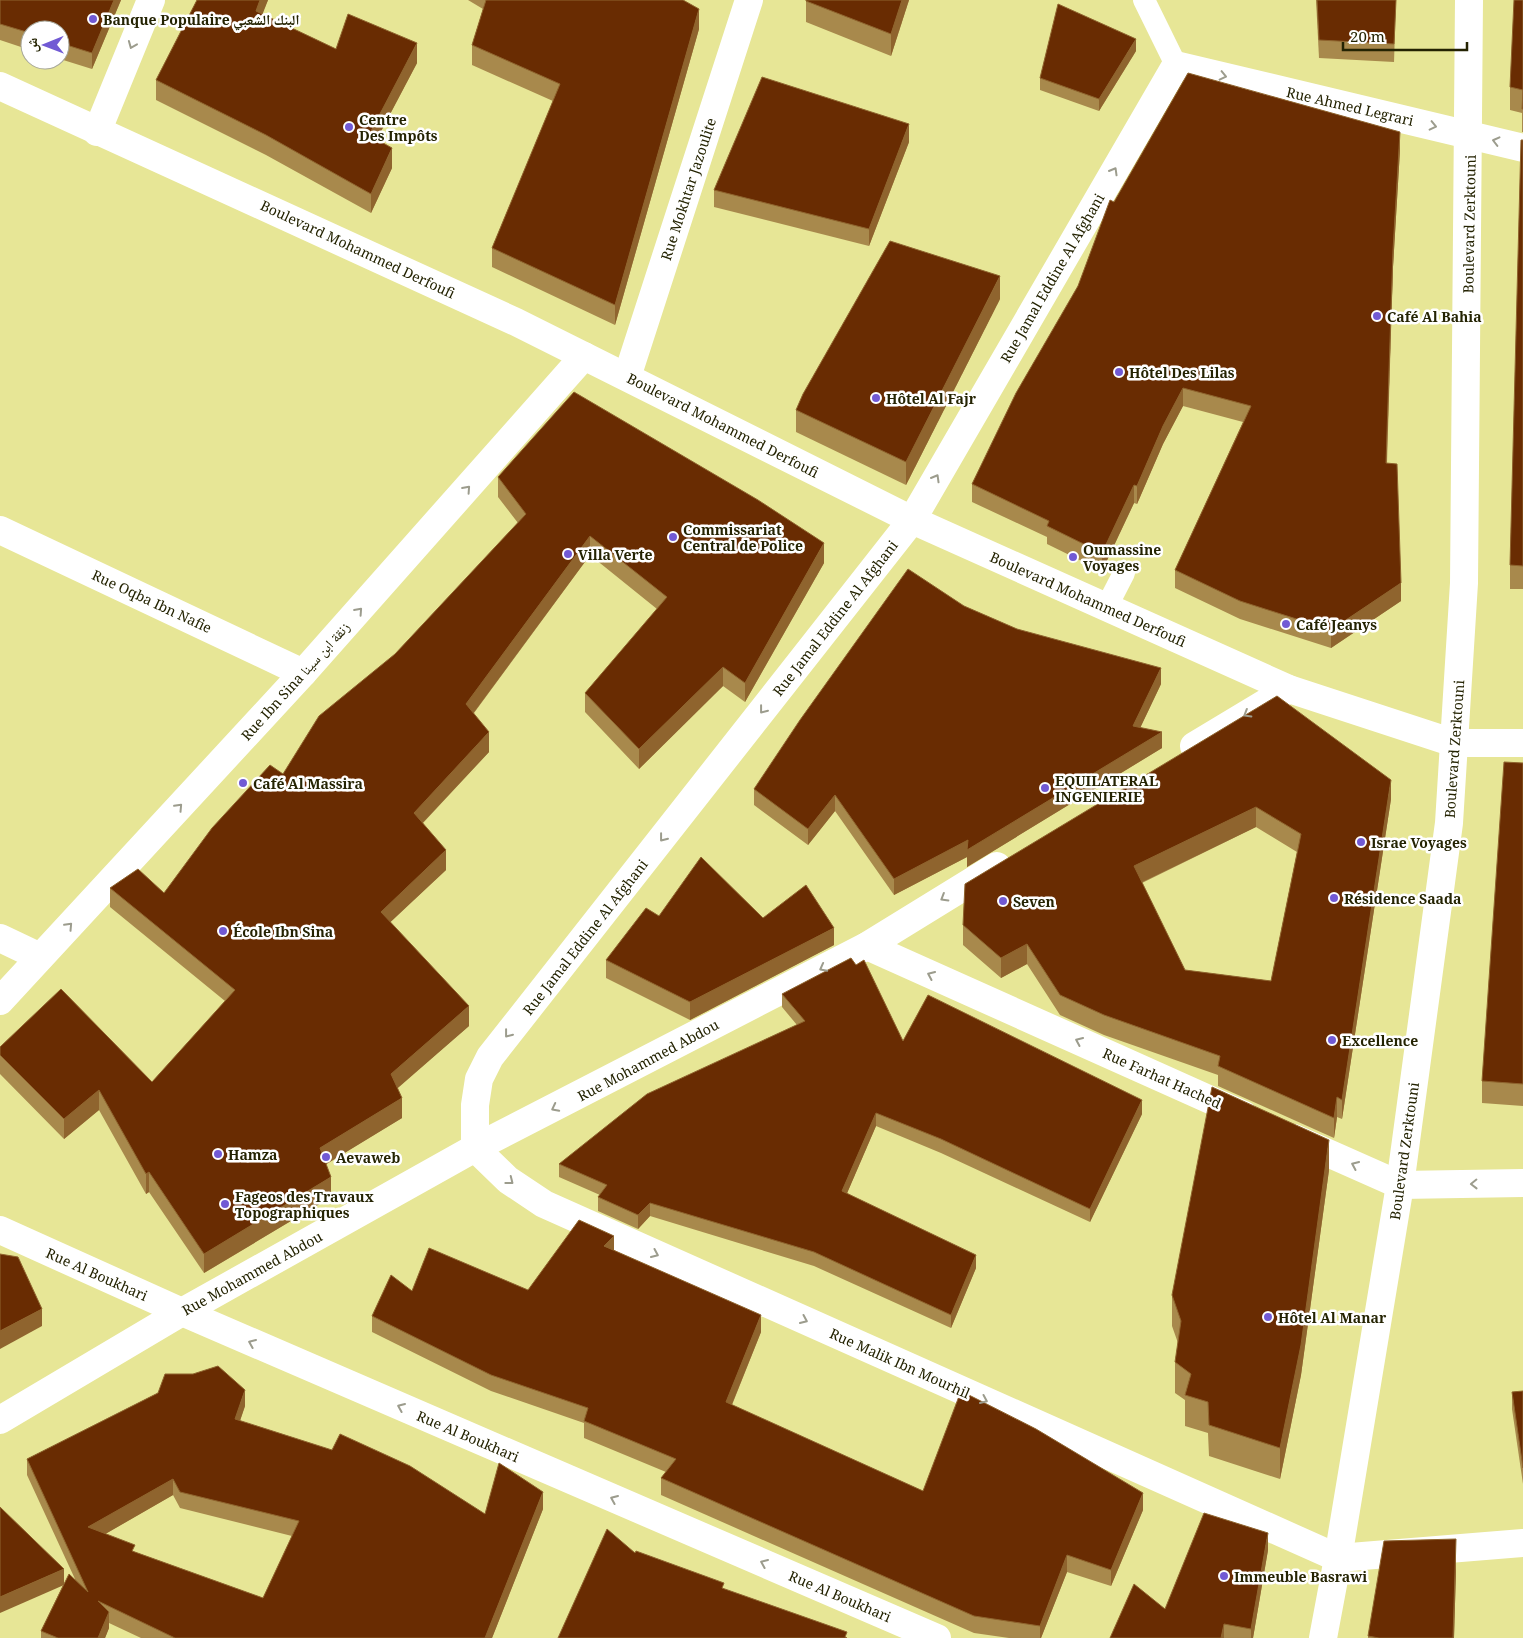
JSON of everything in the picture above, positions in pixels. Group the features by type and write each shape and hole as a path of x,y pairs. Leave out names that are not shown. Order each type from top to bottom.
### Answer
{"street":[{"path":"97,132 151,0"},
{"name":"Rue Mokhtar Jazoulite","path":"627,377 748,0"},
{"name":"Boulevard Zerktouni","path":"1323,1638 1400,1185 1449,823 1464,583 1470,134 1469,0"},
{"name":"Rue Ahmed Legrari","path":"1176,65 1523,148"},
{"name":"Rue Jamal Eddine Al Afghani","path":"475,1148 475,1105 479,1079 490,1057 912,520 1176,65"},
{"name":"Boulevard Mohammed Derfoufi","path":"0,86 507,318 912,520 1289,689 1454,743 1523,743"},
{"name":"Rue Ibn Sina زنقة ابن سينا","path":"0,1001 304,673 584,356"},
{"name":"Rue Oqba Ibn Nafie","path":"0,530 304,673"},
{"path":"1171,761 1289,689"},
{"name":"Rue Mohammed Abdou","path":"0,1420 182,1312 475,1148 866,946 1018,853"},
{"path":"0,938 40,957"},
{"name":"Rue Farhat Hached","path":"866,946 1400,1185 1523,1184"},
{"name":"Rue Malik Ibn Mourhil","path":"475,1148 508,1180 544,1204 1338,1558"},
{"name":"Rue Al Boukhari","path":"0,1230 182,1312 937,1638"},
{"path":"1338,1558 1523,1543"}],"lane":[{"path":"1144,0 1176,65"},
{"path":"1106,608 1124,573"}],"building":[{"path":"0,0 114,0 92,53 70,46 70,20 20,20 20,30 0,24"},
{"path":"197,0 260,0 256,11 336,49 348,14 417,43 369,135 392,148 371,194 266,135 156,80"},
{"path":"486,0 683,0 699,9 615,305 492,248 560,84 472,45"},
{"path":"806,0 902,0 891,34"},
{"path":"1317,0 1396,0 1394,44 1319,40"},
{"path":"1514,0 1523,0 1523,90 1510,87"},
{"path":"1058,4 1136,39 1099,99 1040,78"},
{"path":"1188,73 1400,132 1393,250 1386,463 1397,464 1401,583 1331,630 1240,601 1175,570 1251,406 1183,388 1163,426 1137,486 1134,485 1102,553 1047,526 1049,521 972,484 1016,393 1078,286 1110,200 1114,202"},
{"path":"762,77 909,124 869,229 714,190"},
{"path":"1521,140 1523,140 1523,566 1510,565"},
{"path":"890,241 1000,276 906,462 796,410 803,394"},
{"path":"574,392 758,500 824,543 745,683 723,667 639,749 585,693 667,597 590,536 466,704 489,732 414,813 446,850 381,912 469,1006 391,1074 402,1098 320,1148 331,1177 204,1254 149,1172 146,1174 99,1090 64,1119 0,1055 0,1047 61,989 152,1082 235,990 110,888 138,869 164,893 212,828 270,765 283,774 319,716 395,654 526,514 498,477"},
{"path":"908,569 964,606 1017,629 1161,668 1133,726 1162,732 967,850 968,840 894,879 835,795 808,829 754,789 800,720"},
{"path":"1277,696 1391,780 1342,1100 1337,1097 1334,1118 1218,1066 1220,1056 1104,1015 1060,995 1027,944 1001,958 963,925 965,884","holes":["1256,807 1301,834 1271,981 1185,970 1134,866"]},
{"path":"1504,762 1523,763 1523,1084 1482,1081"},
{"path":"701,857 763,918 806,885 834,928 690,1002 606,960 646,908 659,916"},
{"path":"851,958 856,965 864,960 903,1041 928,995 1142,1100 1090,1209 941,1139 876,1113 842,1191 976,1255 951,1315 814,1252 650,1203 638,1215 598,1197 607,1185 559,1164 647,1094 805,1021 782,994"},
{"path":"1212,1087 1329,1140 1301,1345 1280,1448 1209,1425 1208,1402 1185,1395 1191,1374 1175,1362 1181,1321 1172,1295"},
{"path":"579,1220 614,1236 604,1246 761,1315 726,1402 923,1491 961,1391 1036,1429 1143,1493 1111,1570 1067,1555 1040,1626 974,1616 661,1478 676,1459 584,1421 588,1408 491,1375 372,1316 391,1275 412,1291 429,1248 528,1290"},
{"path":"0,1254 18,1257 42,1309 0,1331"},
{"path":"218,1366 245,1390 235,1419 332,1450 340,1434 410,1466 485,1514 499,1463 543,1492 485,1638 175,1638 98,1601 109,1612 98,1638 58,1638 41,1631 69,1574 88,1592 27,1459 158,1393 165,1374 193,1374","holes":["173,1479 180,1492 299,1521 263,1598 132,1551 135,1545 88,1527"]},
{"path":"1523,1391 1523,1468 1512,1392"},
{"path":"0,1507 64,1569 0,1597"},
{"name":"Immeuble Basrawi","path":"1204,1513 1268,1533 1251,1629 1224,1624 1221,1638 1110,1638 1134,1584 1165,1609"},
{"path":"607,1529 635,1553 636,1551 724,1583 722,1588 847,1632 845,1637 847,1638 558,1638"},
{"path":"1456,1539 1453,1638 1379,1638 1368,1636 1384,1541"}],"place":[{"name":"Banque Populaire البنك الشعبي","path":"93,19"},
{"name":"Centre Des Impôts","path":"349,127"},
{"name":"Café Al Bahia","path":"1377,316"},
{"name":"Hôtel Des Lilas","path":"1119,372"},
{"name":"Hôtel Al Fajr","path":"876,398"},
{"name":"Commissariat Central de Police","path":"673,537"},
{"name":"Villa Verte","path":"568,554"},
{"name":"Oumassine Voyages","path":"1073,557"},
{"name":"Café Jeanys","path":"1286,624"},
{"name":"Café Al Massira","path":"243,783"},
{"name":"EQUILATERAL INGENIERIE","path":"1045,788"},
{"name":"Israe Voyages","path":"1361,842"},
{"name":"Résidence Saada","path":"1334,898"},
{"name":"Seven","path":"1003,901"},
{"name":"École Ibn Sina","path":"223,931"},
{"name":"Excellence","path":"1332,1040"},
{"name":"Hamza","path":"218,1154"},
{"name":"Aevaweb","path":"326,1157"},
{"name":"Fageos des Travaux Topographiques","path":"225,1204"},
{"name":"Hôtel Al Manar","path":"1268,1317"},
{"name":"Immeuble Basrawi","path":"1224,1576"}]}
